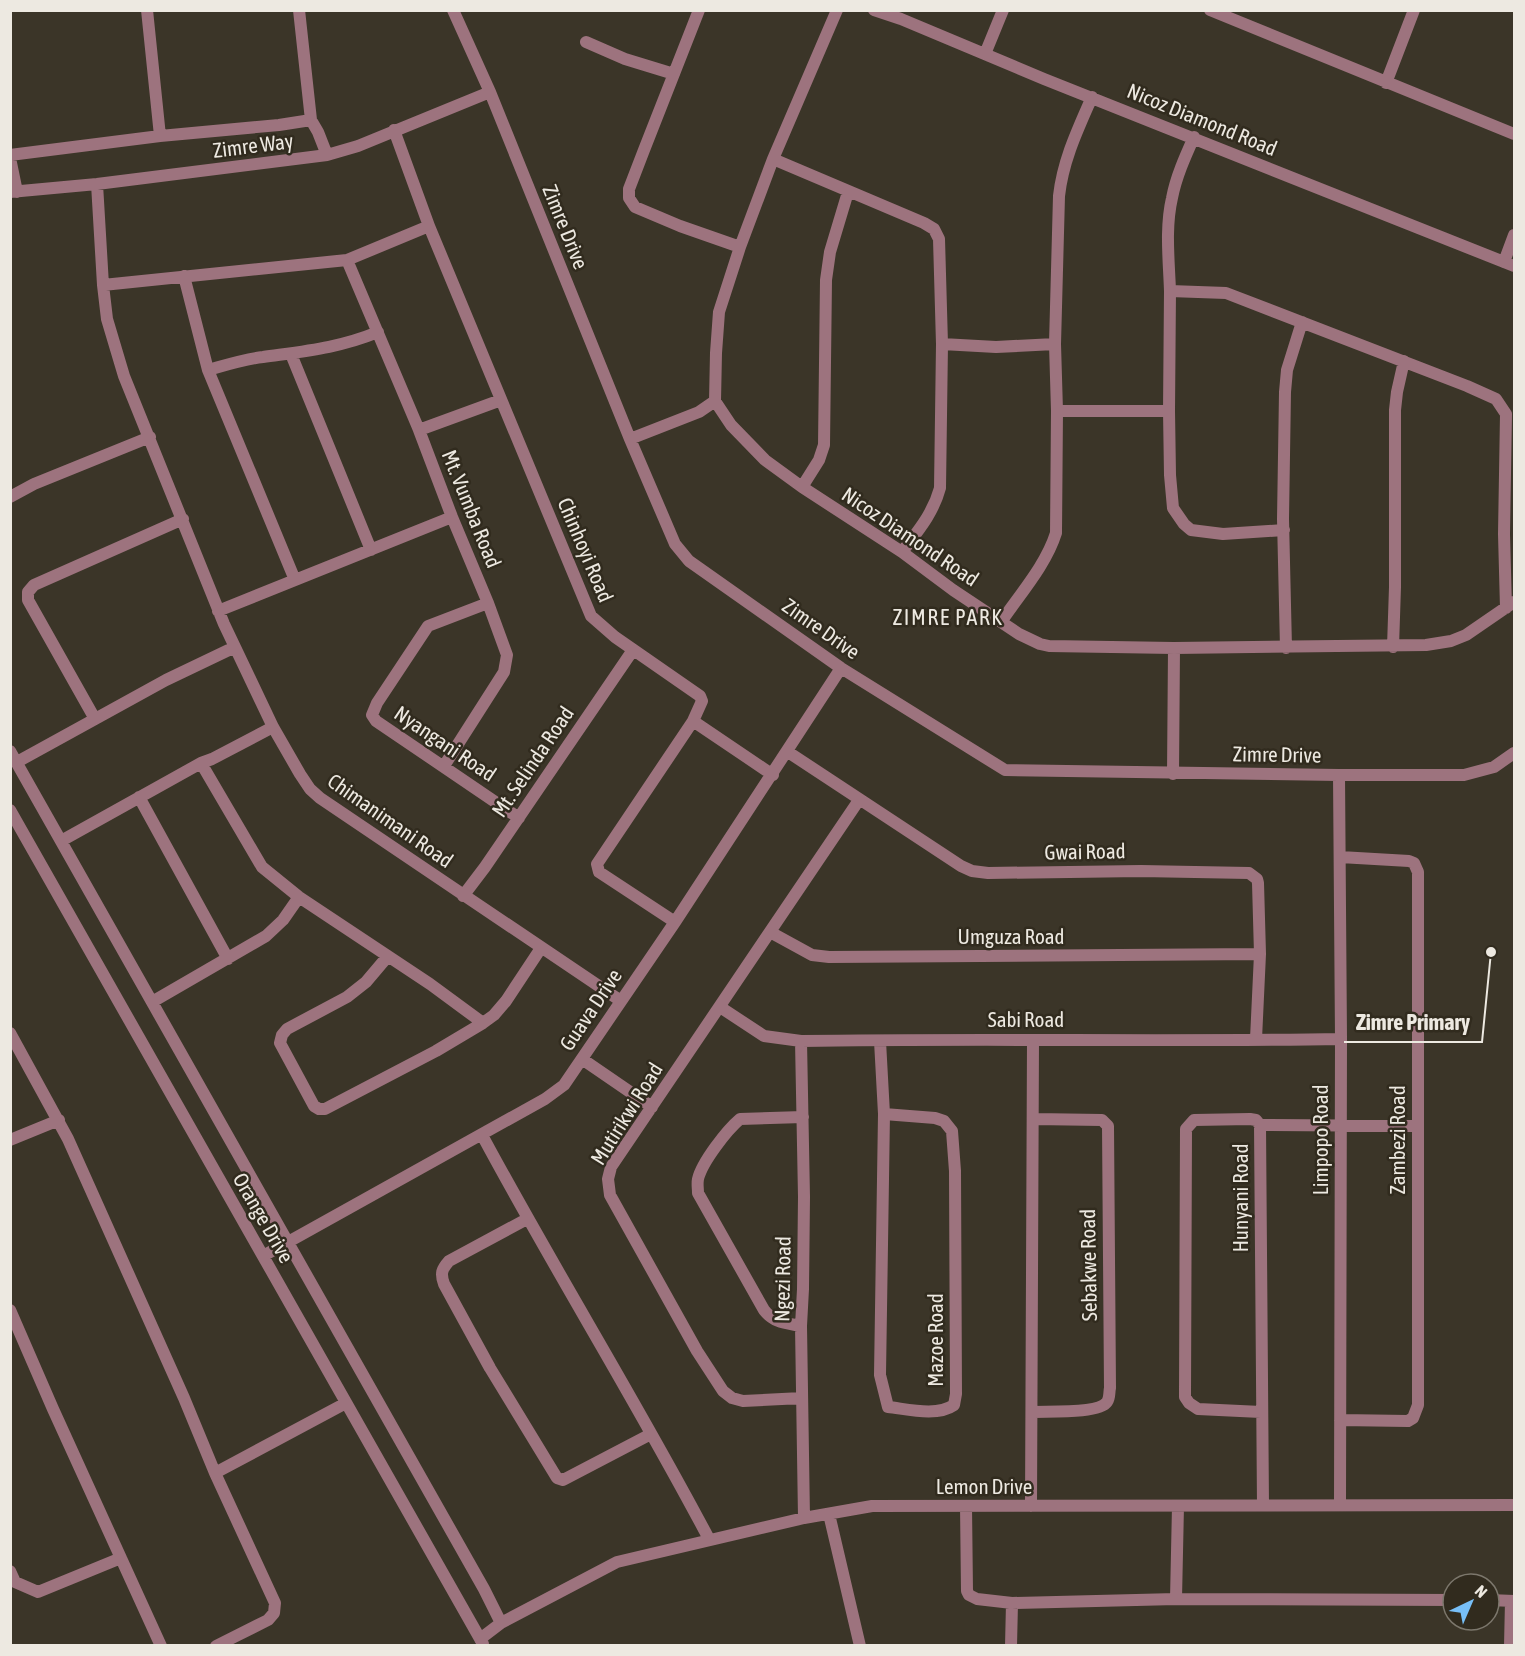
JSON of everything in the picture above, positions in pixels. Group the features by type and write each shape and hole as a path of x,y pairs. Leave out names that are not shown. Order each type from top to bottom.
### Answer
{"street":[{"path":"147,10 160,136"},
{"path":"299,10 310,120 318,132 327,155"},
{"name":"Zimre Drive","path":"453,10 490,92 630,439 675,544 689,561 841,668 1005,770 1339,776 1464,775 1494,766 1515,753"},
{"path":"699,10 629,189 629,198 635,207 740,247"},
{"path":"630,439 699,412 715,401 720,312 740,247 773,159 837,10"},
{"name":"Nicoz Diamond Road","path":"874,10 1509,264"},
{"path":"985,54 1003,10"},
{"path":"1210,10 1515,134"},
{"path":"1386,83 1414,10"},
{"path":"586,42 625,59 674,74"},
{"name":"Zimre Way","path":"14,192 327,155 358,146 490,92"},
{"path":"1001,622 1035,572 1056,533 1055,344 1059,196 1061,175 1092,97"},
{"path":"14,192 10,157 160,136 310,120"},
{"name":"Chinhoyi Road","path":"394,130 429,226 591,616 633,650 700,696 702,701 693,721 597,864 599,872 675,922"},
{"path":"1194,137 1178,175 1171,200 1169,222 1169,411 1173,508 1191,530 1223,534 1284,530"},
{"path":"773,159 924,223 934,229 939,239 942,344 940,488 929,516 902,552"},
{"name":"Chimanimani Road","path":"97,184 107,319 124,376 218,611 273,727 300,774 310,789 320,798 621,1001"},
{"path":"802,487 819,460 824,445 826,280 830,252 848,192"},
{"path":"103,285 347,260 429,226"},
{"path":"1509,264 1515,235"},
{"name":"Mt. Vumba Road","path":"347,260 419,430 507,655 504,672 444,766"},
{"path":"184,276 208,370 295,580"},
{"path":"1170,291 1226,294 1404,361 1496,399 1504,409 1510,605"},
{"path":"1286,648 1284,530 1286,381 1287,370 1302,322"},
{"path":"208,370 261,357 351,343 378,332"},
{"path":"942,344 996,347 1055,344"},
{"path":"291,354 370,550"},
{"path":"1393,647 1395,410 1404,361"},
{"path":"419,430 501,400"},
{"name":"Nicoz Diamond Road","path":"715,401 731,425 765,460 902,552 1018,634 1040,644 1174,648 1426,645 1451,641 1466,635 1510,605"},
{"path":"1057,411 1169,411"},
{"path":"10,497 34,484 150,437"},
{"path":"218,611 452,517"},
{"path":"95,719 28,600 28,592 34,585 183,519"},
{"name":"Nyangani Road","path":"488,603 428,626 372,712 376,721 519,818"},
{"path":"235,647 166,680 95,719 14,757 484,1589 501,1623"},
{"path":"1173,774 1174,648"},
{"name":"Mt. Selinda Road","path":"463,896 633,650"},
{"name":"Guava Drive","path":"263,1256 482,1135 556,1092 564,1085 773,775 841,668"},
{"path":"693,721 773,775"},
{"path":"61,841 201,763 273,727"},
{"name":"Gwai Road","path":"788,752 972,871 988,873 1141,871 1248,873 1257,879 1258,883 1260,954 1256,1039"},
{"path":"201,763 262,867 299,897 430,984 483,1023"},
{"name":"Limpopo Road","path":"1339,776 1340,1505"},
{"path":"139,797 228,959"},
{"name":"Mutirikwi Road","path":"802,1398 743,1401 732,1398 723,1391 697,1351 610,1195 608,1179 609,1171 859,800"},
{"name":"Orange Drive","path":"10,810 481,1642"},
{"name":"Zambezi Road","path":"1340,857 1409,861 1417,868 1417,1411 1413,1418 1399,1422 1340,1420"},
{"path":"152,1002 267,936 283,920 299,897"},
{"name":"Umguza Road","path":"770,932 812,955 829,957 1260,954"},
{"path":"388,956 366,982 347,997 287,1029 282,1035 279,1043 314,1106 319,1109 325,1109 436,1051 483,1023 494,1015 506,1001 541,948"},
{"name":"Sabi Road","path":"720,1007 764,1036 801,1041 1341,1039"},
{"path":"10,1033 59,1120 275,1603 274,1613 268,1620 216,1646"},
{"path":"1031,1506 1034,1040"},
{"name":"Ngezi Road","path":"801,1041 804,1518"},
{"name":"Mazoe Road","path":"880,1041 884,1114 880,1375 888,1407 930,1411 946,1410 954,1405 956,1394 955,1171 952,1131 944,1121 935,1118 884,1114"},
{"path":"582,1059 652,1107"},
{"path":"801,1326 777,1322 764,1310 698,1193 697,1183 717,1145 740,1119 803,1117"},
{"name":"Sebakwe Road","path":"1032,1412 1089,1410 1101,1407 1109,1399 1110,1388 1108,1126 1102,1120 1034,1119"},
{"name":"Hunyani Road","path":"1261,1412 1198,1409 1185,1397 1186,1129 1194,1120 1250,1119 1256,1120 1260,1125 1263,1505"},
{"path":"10,1140 59,1120"},
{"path":"1260,1125 1417,1126"},
{"path":"482,1135 527,1219 709,1539"},
{"path":"527,1219 449,1261 441,1275 490,1368 557,1478 562,1480 651,1434"},
{"path":"10,1310 161,1646"},
{"path":"215,1473 346,1403"},
{"name":"Lemon Drive","path":"481,1642 501,1623 617,1562 804,1518 872,1506 1515,1505"},
{"path":"966,1506 967,1591 977,1599 1012,1603 1176,1599 1441,1600"},
{"path":"1176,1599 1178,1506"},
{"path":"829,1514 860,1646"},
{"path":"10,1571 15,1582 38,1592 121,1558"},
{"path":"1510,1646 1513,1601"},
{"path":"1011,1646 1012,1603"}],"place":[{"name":"Zimre Primary","path":"1491,952"}],"district":[{"name":"ZIMRE PARK","path":"948,617"}]}
